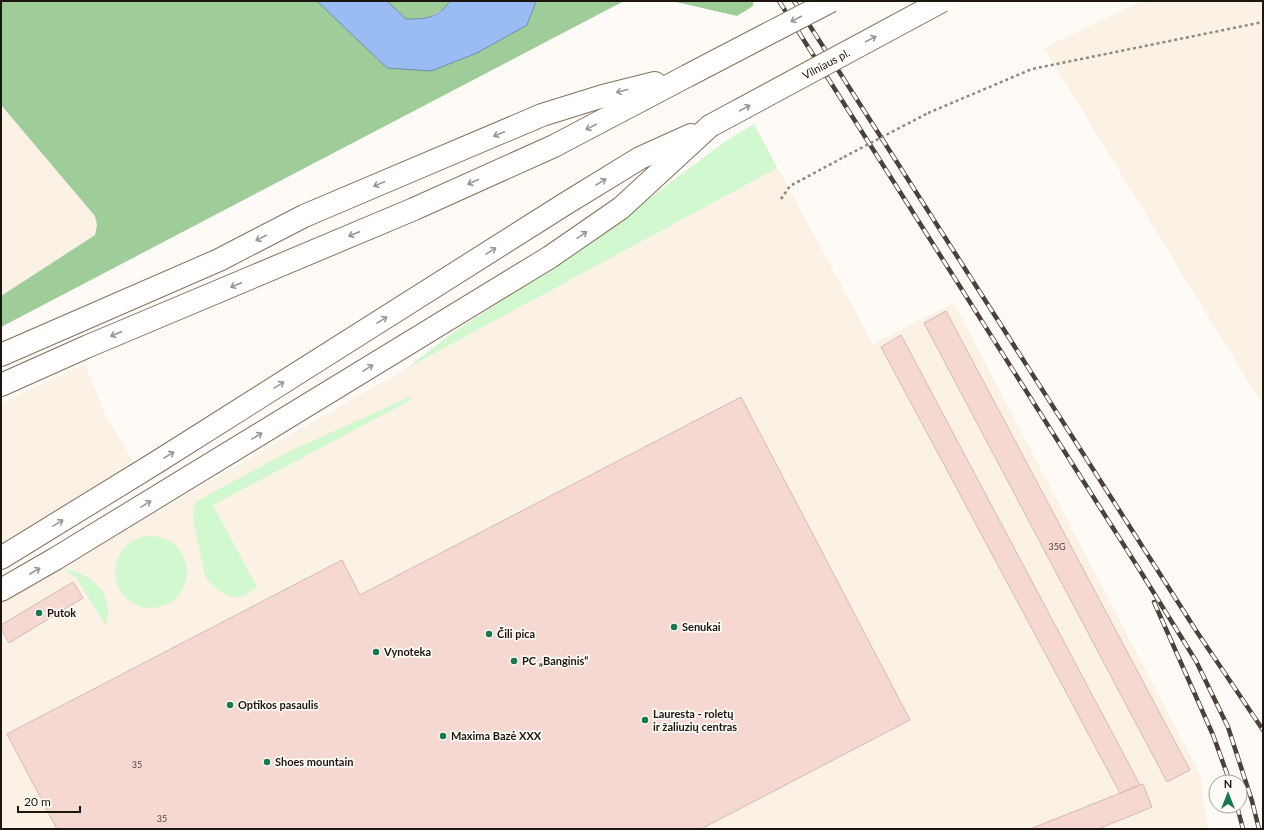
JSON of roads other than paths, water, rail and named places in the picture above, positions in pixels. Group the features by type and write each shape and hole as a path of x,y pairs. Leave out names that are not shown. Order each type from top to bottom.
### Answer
{"highway":[{"path":"1,385 86,347 414,209 554,146 831,1"},
{"name":"Vilniaus pl.","path":"710,126 942,1"},
{"path":"1,356 219,260 304,216 542,115 603,96 687,76"},
{"path":"1,558 157,462 640,158 710,126"},
{"path":"1,590 55,559 550,257 621,208 710,126"}],"water":[{"path":"317,1 388,1 406,19 419,19 436,15 450,1 536,1 527,25 477,53 431,71 387,68"}],"railway":[{"path":"779,1 1196,661 1228,727 1252,801 1259,829"},
{"path":"794,1 1197,632 1263,730"},
{"path":"1154,602 1213,735 1227,774"},
{"path":"1239,814 1243,829"}],"place":[{"name":"Putok","path":"39,613"},
{"name":"Senukai","path":"674,627"},
{"name":"Čili pica","path":"489,634"},
{"name":"Vynoteka","path":"376,652"},
{"name":"PC „Banginis“","path":"514,661"},
{"name":"Optikos pasaulis","path":"230,705"},
{"name":"Lauresta - roletų ir žaliuzių centras","path":"645,720"},
{"name":"Maxima Bazė XXX","path":"443,736"},
{"name":"Shoes mountain","path":"267,762"}]}
